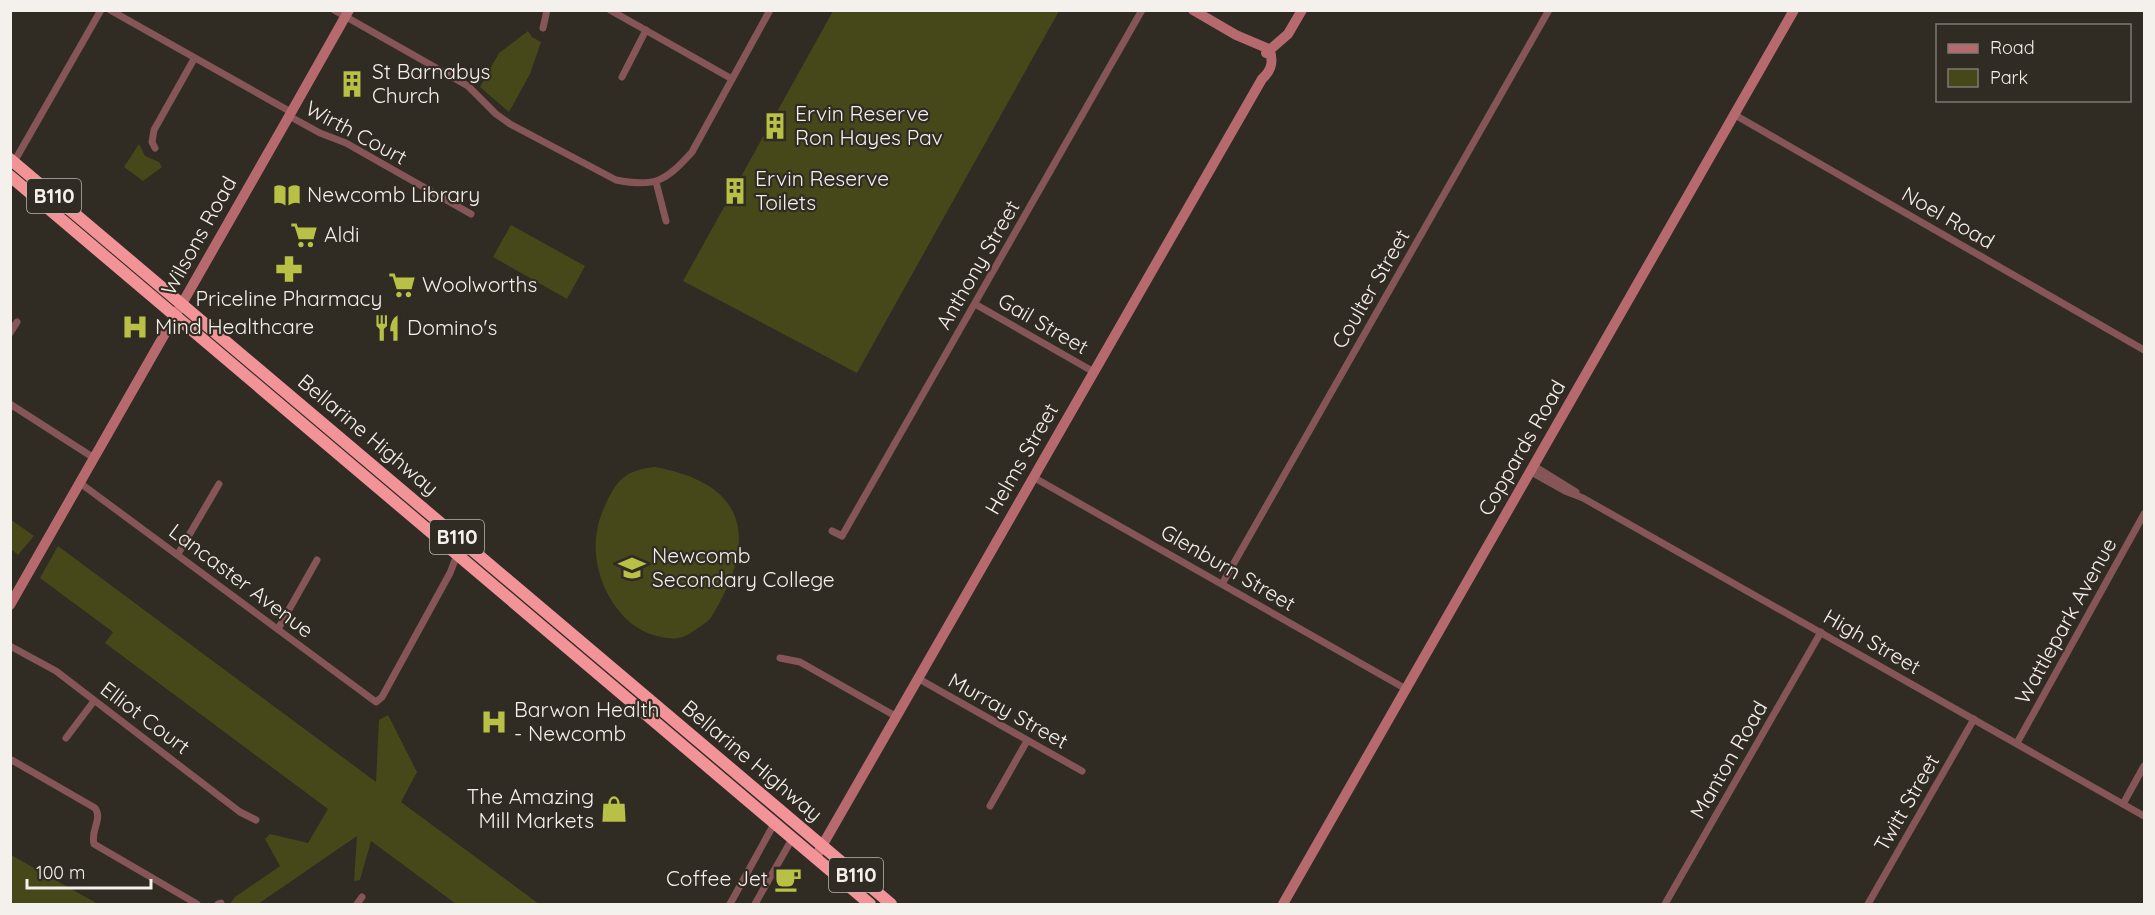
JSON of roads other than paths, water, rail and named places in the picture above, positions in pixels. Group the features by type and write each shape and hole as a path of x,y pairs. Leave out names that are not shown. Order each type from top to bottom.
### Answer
{"highway":[{"name":"Bellarine Highway","path":"12,160 891,904"},
{"name":"Bellarine Highway","path":"10,176 870,904"}],"street":[{"path":"12,160 101,10"},
{"name":"Wirth Court","path":"110,10 320,133 346,143 471,214"},
{"path":"334,10 347,14 468,86 496,114 510,123 616,180 634,183 656,182 675,171 692,152 770,10"},
{"path":"543,28 547,10"},
{"path":"610,10 732,79"},
{"name":"Anthony Street","path":"842,536 1142,10"},
{"path":"1193,10 1268,54 1288,34 1302,10"},
{"name":"Coulter Street","path":"1222,584 1549,10"},
{"name":"Coppards Road","path":"1283,904 1794,10"},
{"name":"Wilsons Road","path":"10,605 176,318 347,14"},
{"path":"622,78 646,30"},
{"name":"Helms Street","path":"815,858 1262,79 1268,54"},
{"path":"155,148 152,141 154,130 194,59"},
{"name":"Noel Road","path":"1735,115 2145,350"},
{"path":"656,182 666,221"},
{"name":"Gail Street","path":"975,304 1094,372"},
{"path":"10,333 17,322"},
{"path":"10,404 94,458"},
{"name":"High Street","path":"1533,469 1568,486 1583,498 2145,816"},
{"name":"Glenburn Street","path":"1034,477 1406,688"},
{"name":"Lancaster Avenue","path":"80,483 376,702 382,697 450,573 457,555"},
{"path":"178,554 219,484"},
{"name":"Wattlepark Avenue","path":"2017,743 2145,514"},
{"path":"832,531 842,536 848,543"},
{"path":"278,629 316,560"},
{"name":"Manton Road","path":"1665,904 1821,632"},
{"name":"Elliot Court","path":"10,646 56,671 240,813 256,820"},
{"path":"780,658 800,662 897,717"},
{"name":"Murray Street","path":"919,679 1082,771"},
{"path":"66,738 94,701"},
{"name":"Twitt Street","path":"1868,904 1974,719"},
{"path":"990,806 1027,741"},
{"path":"10,759 95,808 98,817 92,837 94,844 197,904"},
{"path":"2123,804 2145,766"},
{"path":"730,904 774,824"},
{"path":"755,904 792,839"},
{"path":"357,904 362,897"}],"place":[{"name":"St Barnabys Church","path":"352,84"},
{"name":"Ervin Reserve Ron Hayes Pav","path":"775,126"},
{"name":"Ervin Reserve Toilets","path":"735,191"},
{"name":"Newcomb Library","path":"287,195"},
{"name":"Aldi","path":"304,235"},
{"name":"Priceline Pharmacy","path":"289,269"},
{"name":"Woolworths","path":"402,285"},
{"name":"Mind Healthcare","path":"135,327"},
{"name":"Domino's","path":"387,328"},
{"name":"Newcomb Secondary College","path":"632,568"},
{"name":"Barwon Health - Newcomb","path":"494,722"},
{"name":"The Amazing Mill Markets","path":"614,809"},
{"name":"Coffee Jet","path":"788,879"}]}
